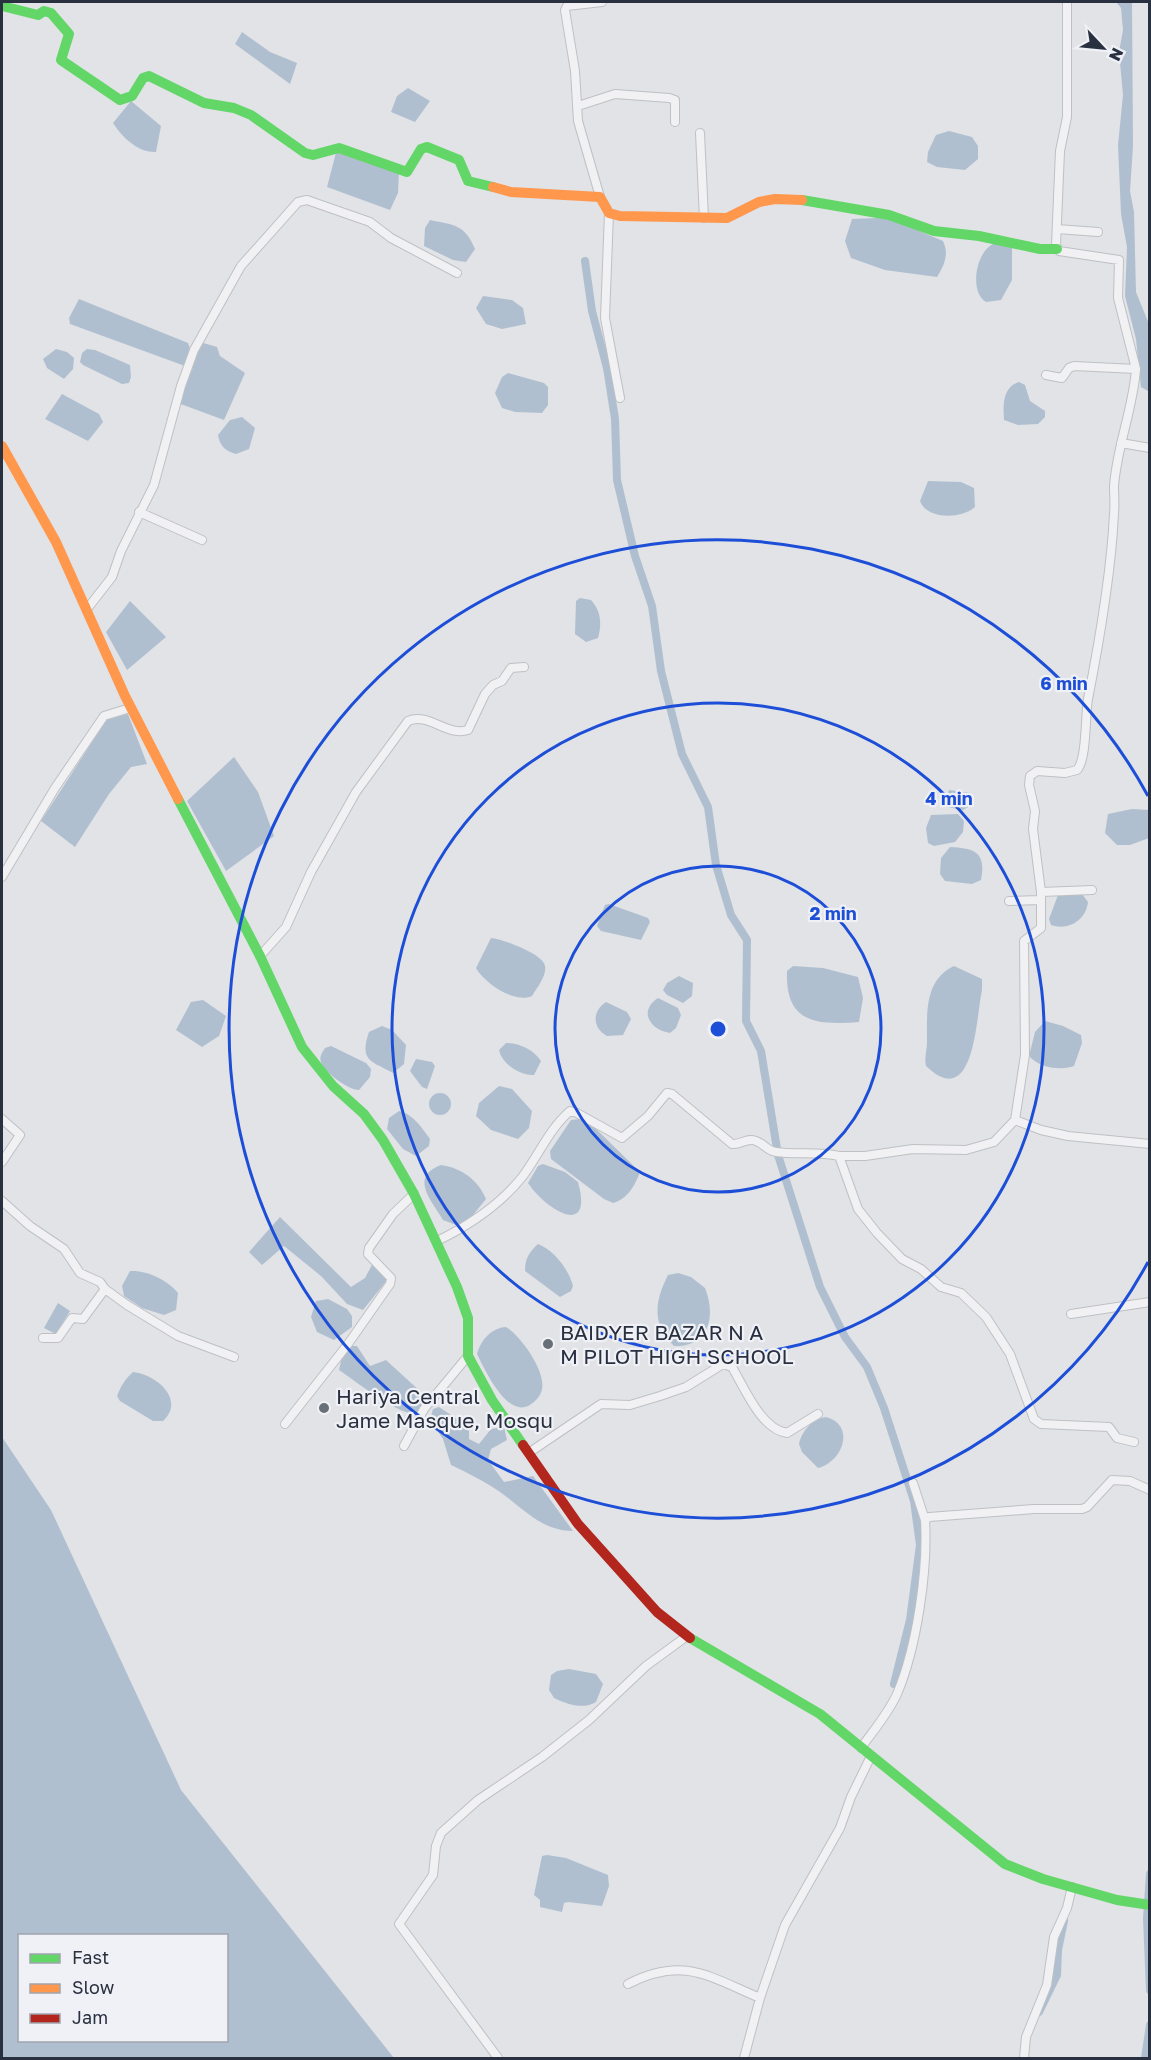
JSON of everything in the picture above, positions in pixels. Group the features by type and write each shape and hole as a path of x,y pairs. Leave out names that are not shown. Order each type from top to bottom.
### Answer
{"main road":[{"path":"2,6 38,15 44,11 51,13 69,34 61,60 120,100 132,96 143,78 149,76 204,103 234,108 251,115 305,153 313,154 339,148 407,172 421,149 427,147 459,160 468,181 511,192 600,197 609,213 645,218 727,218 746,211 759,202 775,199 816,201 889,215 934,231 979,236 1040,249 1057,249"},
{"path":"2,446 56,542 130,708 260,956 302,1047 333,1086 364,1114 383,1140 414,1194 437,1241 468,1318 468,1356 492,1400 578,1524 657,1612 687,1636 770,1687 820,1714 1005,1864 1117,1900 1149,1905"}],"street":[{"path":"600,197 582,143 565,10 567,6 602,2"},
{"path":"437,1241 466,1227 493,1207 521,1178 570,1112 577,1113 622,1138 648,1116 668,1093 732,1143 748,1140 760,1141 773,1152 826,1153 839,1156 865,1156 913,1149 966,1150 993,1142 1015,1120 1025,1055 1024,941 1041,928 1041,896 1033,829 1035,812 1029,785 1030,776 1037,771 1065,773 1077,770 1082,762 1087,705 1095,674 1106,594 1114,487 1136,369 1128,329 1118,298 1119,260 1057,249 1060,151 1067,107 1067,2"},
{"path":"578,106 615,94 669,98 675,99 677,104 675,122"},
{"path":"700,133 704,218"},
{"path":"87,609 112,577 139,512 154,485 181,386 194,350 241,266 298,202 307,200 370,222 391,238 457,273"},
{"path":"609,213 605,318 620,398"},
{"path":"1057,229 1098,232"},
{"path":"1046,375 1062,378 1069,368 1074,366 1136,369"},
{"path":"1121,443 1149,448"},
{"path":"139,512 202,540"},
{"path":"260,956 286,927 311,872 356,792 408,721 420,717 459,731 468,730 493,685 502,681 511,668 524,667"},
{"path":"2,877 55,788 104,716 130,708"},
{"path":"1009,901 1092,890"},
{"path":"2,1119 20,1135 2,1162"},
{"path":"1015,1120 1041,1130 1068,1136 1149,1144"},
{"path":"839,1156 858,1209 877,1233 902,1259 921,1269 941,1287 961,1293 986,1317 1010,1354 1034,1419 1041,1424 1109,1427 1117,1438 1134,1442"},
{"path":"285,1424 348,1344 390,1284 391,1278 368,1254 369,1248 393,1214 414,1194"},
{"path":"2,1201 30,1226 64,1249 80,1274 100,1282 127,1305 178,1336 234,1357"},
{"path":"43,1338 58,1338 72,1318 83,1319 105,1288"},
{"path":"1071,1314 1149,1302"},
{"path":"404,1446 424,1409 468,1356"},
{"path":"530,1452 601,1404 630,1405 660,1396 686,1387 723,1364 732,1367 765,1419 778,1432 787,1433 818,1414"},
{"path":"925,1520 929,1517 957,1514 1082,1509 1087,1507 1112,1480 1130,1480 1149,1490"},
{"path":"861,1748 887,1711 905,1672 927,1558 925,1520 913,1483"},
{"path":"498,2058 399,1924 433,1875 436,1846 441,1833 478,1800 542,1757 589,1720 645,1666 687,1636"},
{"path":"744,2058 760,1998 785,1925 840,1828 851,1797 871,1756"},
{"path":"1024,2058 1026,2037 1047,1985 1054,1936 1067,1908 1072,1887"},
{"path":"628,1984 651,1972 676,1969 708,1974 760,1998"}],"water":[{"path":"1116,2 1132,2 1133,146 1130,191 1134,212 1136,292 1149,324 1148,391 1141,387 1136,339 1125,296 1127,247 1121,214 1118,145 1123,95 1119,52 1123,30 1121,8"},
{"path":"242,32 270,52 297,63 290,84 235,44"},
{"path":"408,88 430,101 415,122 391,112 397,96"},
{"path":"131,101 161,126 156,152 143,150 131,143 113,123"},
{"path":"949,131 972,137 978,146 978,159 965,170 937,167 927,162 928,152 936,135"},
{"path":"337,149 399,172 398,193 390,210 327,187"},
{"path":"878,218 896,221 943,241 946,250 945,259 937,277 885,270 851,258 845,241 852,219"},
{"path":"430,220 458,227 467,235 475,249 466,262 453,260 424,246 425,228"},
{"path":"996,243 1012,248 1012,280 1001,300 986,302 977,290 977,271 983,253"},
{"path":"483,296 512,300 523,308 526,324 502,329 486,324 476,308"},
{"path":"79,299 188,343 191,352 185,366 70,324 69,318"},
{"path":"200,342 217,347 220,356 245,373 224,420 178,403 192,370"},
{"path":"56,349 67,352 74,358 73,369 64,379 47,368 43,359"},
{"path":"87,349 95,350 130,365 129,383 122,384 83,365 80,362 82,353"},
{"path":"508,373 544,383 548,387 548,405 542,413 515,412 502,408 495,393 502,377"},
{"path":"1019,382 1025,385 1030,401 1045,411 1045,417 1038,424 1018,425 1004,420 1005,397 1010,388"},
{"path":"62,394 99,414 103,422 88,441 45,419"},
{"path":"242,417 255,428 249,449 236,454 224,448 218,435 230,420"},
{"path":"928,481 961,482 974,488 975,507 962,514 945,516 930,512 920,501"},
{"path":"580,598 591,600 600,618 598,638 586,642 575,634 576,601"},
{"path":"130,601 166,637 127,670 106,632"},
{"path":"128,714 147,764 131,767 109,794 75,847 41,821 107,719"},
{"path":"234,757 258,792 274,836 226,871 187,801"},
{"path":"949,790 971,793 970,806 963,810 947,807 944,803"},
{"path":"1132,809 1149,810 1149,838 1130,845 1117,845 1105,833 1108,814"},
{"path":"958,814 964,821 963,832 955,842 934,846 928,843 926,828 931,815"},
{"path":"950,847 967,849 978,854 982,864 981,880 972,884 945,881 940,874 941,858"},
{"path":"1082,894 1088,902 1087,908 1076,923 1064,926 1051,925 1049,919 1058,895"},
{"path":"609,904 648,918 650,922 641,940 601,931 597,926 605,905"},
{"path":"491,938 522,948 543,961 545,973 532,996 525,998 509,995 493,986 480,974 476,968"},
{"path":"793,966 823,968 858,977 863,998 859,1022 830,1023 806,1018 792,1002 788,989 787,971"},
{"path":"954,966 982,979 975,1038 964,1069 955,1078 942,1077 926,1066 925,1060 928,1009 932,989 944,972"},
{"path":"679,976 693,983 692,996 683,1003 667,995 663,990 667,983"},
{"path":"658,998 678,1008 681,1015 676,1028 670,1033 657,1028 649,1019 649,1009"},
{"path":"203,1000 226,1016 219,1036 202,1047 176,1030 191,1002"},
{"path":"606,1002 627,1012 631,1019 623,1035 607,1036 596,1024 598,1010"},
{"path":"1045,1021 1063,1026 1081,1035 1082,1043 1074,1066 1050,1067 1029,1056 1035,1032"},
{"path":"382,1026 392,1030 406,1045 404,1064 393,1073 373,1062 366,1055 369,1032"},
{"path":"506,1043 526,1048 538,1057 541,1061 534,1075 518,1071 504,1060 499,1050"},
{"path":"331,1046 366,1063 371,1069 370,1077 359,1090 343,1084 323,1066 320,1060 321,1055 325,1048"},
{"path":"416,1059 432,1062 435,1066 427,1089 422,1087 410,1071"},
{"path":"499,1086 512,1089 532,1111 529,1128 518,1139 491,1130 476,1116 479,1103"},
{"path":"440,1093 448,1096 451,1104 448,1112 440,1115 432,1112 429,1104 432,1096"},
{"path":"399,1111 413,1118 430,1139 429,1146 416,1156 403,1149 387,1129 389,1118"},
{"path":"580,1119 592,1125 640,1172 630,1191 618,1201 613,1203 604,1199 551,1159 550,1151 571,1120"},
{"path":"543,1164 565,1172 578,1182 581,1200 579,1210 574,1215 565,1214 545,1202 528,1183 538,1166"},
{"path":"441,1165 456,1169 468,1176 479,1186 486,1199 469,1220 456,1225 443,1220 425,1190 426,1176 431,1170"},
{"path":"280,1217 351,1287 365,1278 373,1263 388,1279 363,1310 347,1304 321,1276 284,1246 262,1265 249,1252"},
{"path":"538,1244 550,1251 564,1267 573,1286 571,1291 560,1297 525,1271 528,1256"},
{"path":"130,1271 150,1274 169,1284 178,1293 176,1310 164,1315 142,1308 124,1296 122,1286"},
{"path":"678,1273 691,1277 705,1288 710,1318 703,1335 696,1341 674,1346 662,1329 658,1303 668,1275"},
{"path":"328,1299 347,1309 352,1316 352,1327 334,1340 317,1332 311,1317 316,1301"},
{"path":"58,1303 70,1311 56,1334 44,1328"},
{"path":"506,1327 525,1345 540,1373 541,1392 537,1399 528,1406 520,1407 504,1398 477,1354 487,1336"},
{"path":"352,1346 357,1346 370,1366 386,1360 422,1393 425,1399 419,1412 403,1411 339,1370 342,1357"},
{"path":"133,1372 159,1383 170,1397 169,1413 163,1421 153,1421 120,1401 117,1396 125,1380"},
{"path":"439,1407 469,1427 469,1439 479,1444 491,1429 504,1427 507,1440 491,1449 488,1460 504,1482 533,1476 573,1531 562,1530 543,1523 494,1488 451,1465 443,1439 430,1420 433,1409"},
{"path":"826,1417 835,1421 841,1428 843,1443 834,1459 818,1468 802,1452 799,1444 808,1426"},
{"path":"2,1437 51,1510 181,1790 394,2058 2,2058"},
{"path":"569,1669 596,1674 603,1684 596,1702 580,1706 554,1698 549,1690 551,1675 557,1671"},
{"path":"542,1856 566,1858 608,1875 609,1886 602,1906 568,1902 564,1903 562,1912 540,1907 540,1900 534,1895"}],"waterway":[{"path":"585,261 592,311 607,368 615,419 617,480 635,556 652,606 661,671 682,754 708,807 716,865 731,915 747,940 746,1021 761,1051 778,1155 820,1287 845,1337 867,1367 884,1408 914,1501 920,1545 910,1620 894,1684"},
{"path":"1150,1874 1147,1918 1150,1990"},
{"path":"1039,2012 1057,1975 1058,1950 1064,1921"},
{"path":"1145,2058 1150,2025"}],"traffic: fast":[{"path":"2,6 38,15 44,11 51,13 69,34 61,60 120,100 132,96 143,78 149,76 204,103 234,108 251,115 305,153 313,155 339,148 407,172 421,149 427,147 459,160 468,181 493,187"},
{"path":"802,200 889,215 934,231 979,236 1040,249 1057,249"},
{"path":"178,799 260,956 302,1047 333,1086 364,1114 383,1140 414,1194 457,1287 468,1318 468,1356 492,1400 523,1445"},
{"path":"690,1638 820,1714 1005,1864 1043,1879 1117,1900 1150,1905"}],"traffic: slow":[{"path":"493,187 511,192 600,197 609,213 620,216 727,218 759,202 775,199 802,200"},
{"path":"2,446 56,542 125,696 178,799"}],"traffic: jam":[{"path":"523,1445 578,1524 657,1612 690,1638"}],"place":[{"name":"BAIDYER BAZAR N A M PILOT HIGH SCHOOL","path":"548,1344"},
{"name":"Hariya Central Jame Masque, Mosqu","path":"324,1408"}]}
